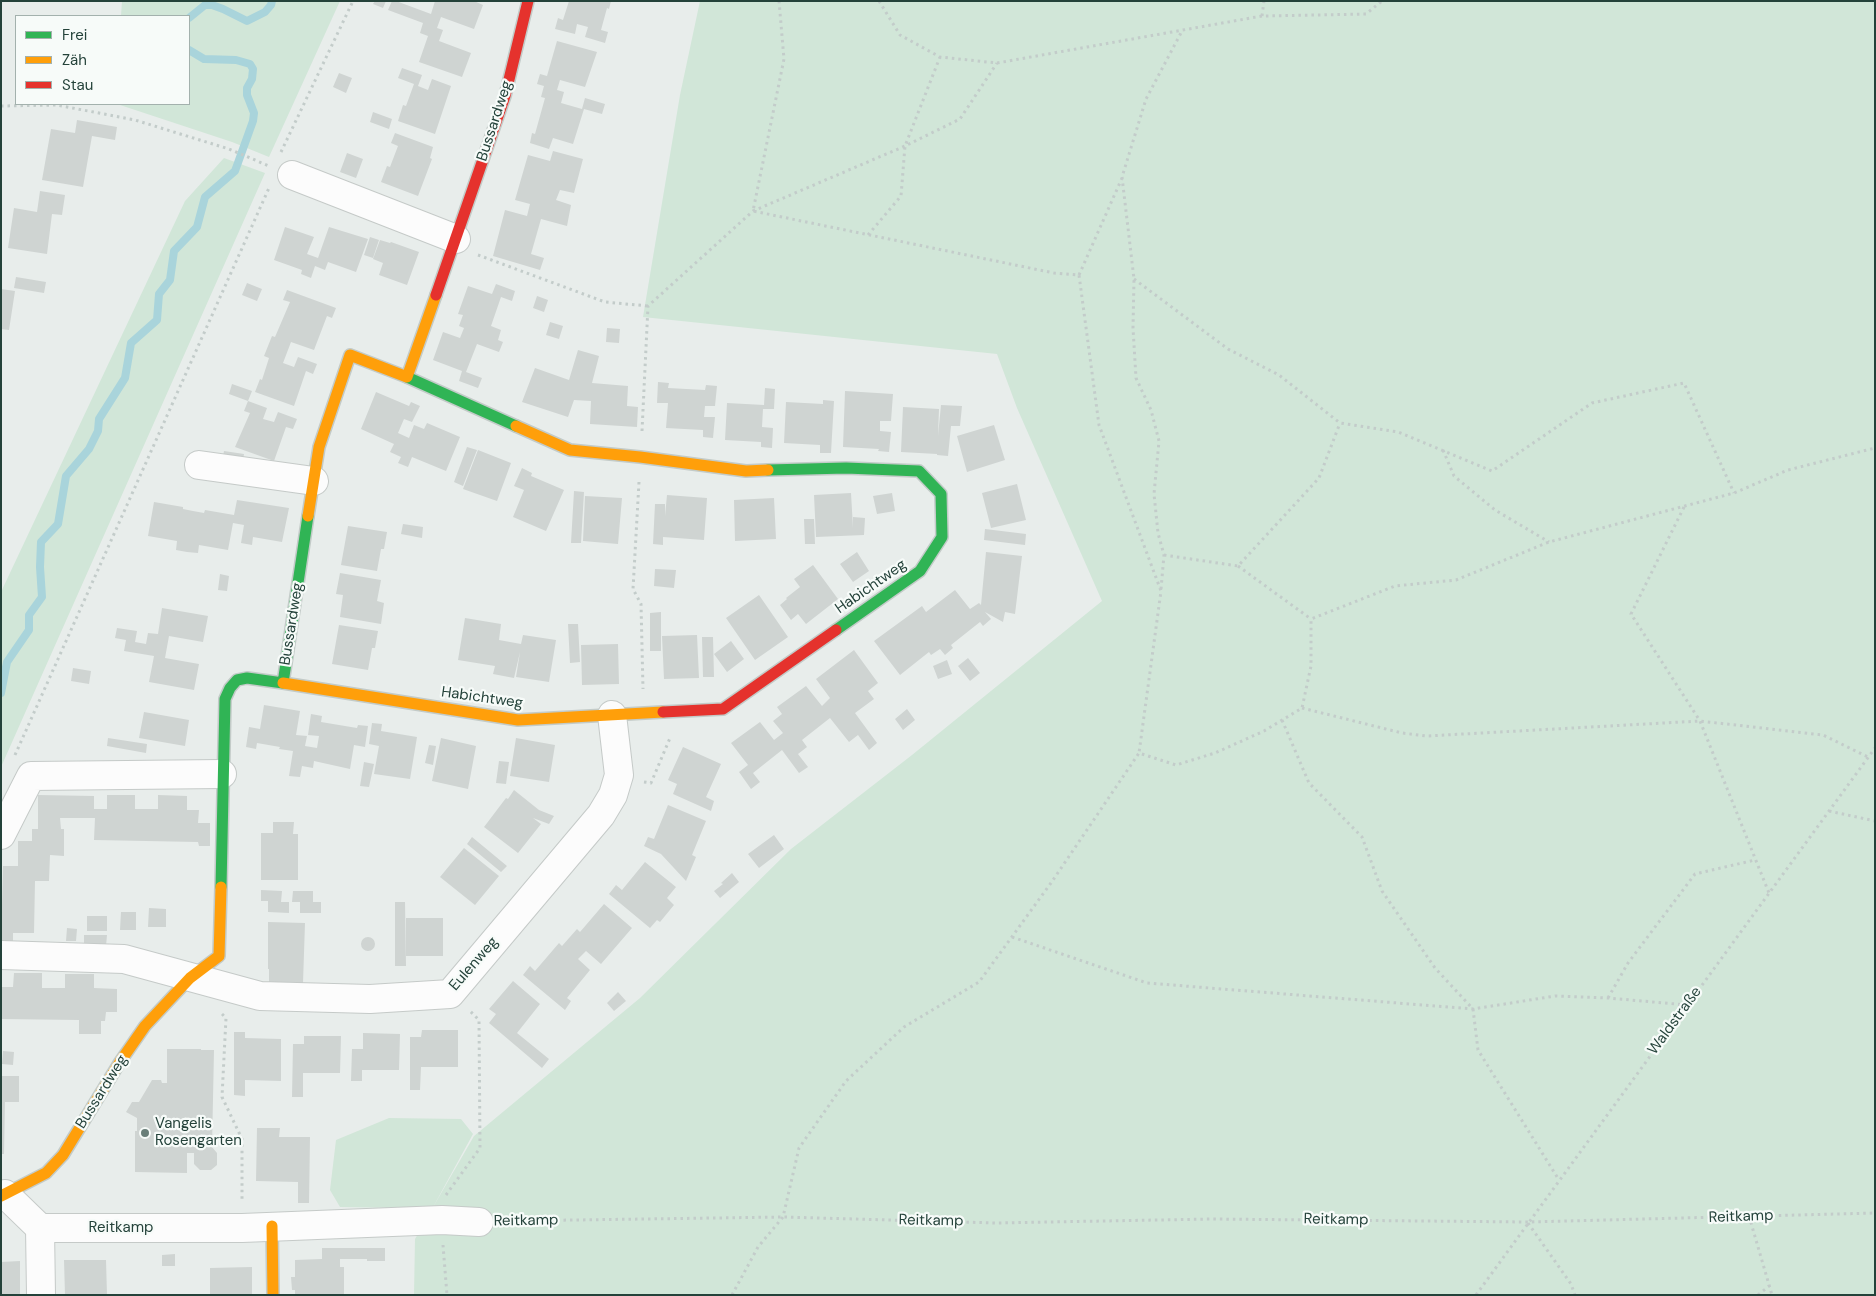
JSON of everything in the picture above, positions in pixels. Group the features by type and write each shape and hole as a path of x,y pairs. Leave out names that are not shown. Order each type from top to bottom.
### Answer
{"street":[{"name":"Bussardweg","path":"3,1195 46,1173 63,1155 144,1026 190,978 219,956 225,699 230,688 237,680 247,678 283,682 319,447 350,355 407,376 505,96 528,1"},
{"path":"280,173 456,239"},
{"name":"Habichtweg","path":"283,682 518,720 723,709 920,571 942,537 941,494 919,471 846,468 746,471 570,450 407,376"},
{"path":"199,465 314,481"},
{"name":"Eulenweg","path":"190,978 260,996 370,999 450,994 601,815 613,796 619,775 612,715"},
{"path":"1,836 31,776 222,774"},
{"path":"1,955 124,959 190,978"},
{"path":"3,1195 40,1228 41,1295"},
{"name":"Reitkamp","path":"40,1228 242,1228 442,1220 479,1222"},
{"path":"272,1226 273,1295"}],"path":[{"path":"14,757 280,173 353,1"},
{"path":"752,211 784,59 779,1"},
{"path":"879,1 900,35 940,56 997,62 1262,16 1366,14 1382,1"},
{"path":"1262,16 1264,1"},
{"path":"1161,591 1099,425 1079,275 1122,177 1146,99 1182,31"},
{"path":"868,235 901,196 905,146 940,56"},
{"path":"643,714 641,604 633,589 648,306 752,211 905,146 960,119 997,62"},
{"path":"1,106 57,105 135,120 229,149 257,162"},
{"path":"732,1295 758,1247 783,1217 799,1148 846,1081 904,1027 979,982 1051,884 1139,753 1161,591 1164,555 1158,533 1154,494 1159,441 1151,410 1136,378 1133,328 1134,279 1122,177"},
{"path":"752,211 1054,273 1079,275"},
{"path":"456,239 467,251 605,302 648,306"},
{"path":"1134,279 1228,349 1280,375 1340,423 1398,432 1492,471 1592,403 1684,384 1734,493"},
{"path":"1238,566 1319,478 1340,423"},
{"path":"1311,619 1395,586 1456,580 1549,542 1734,493 1788,470 1875,448"},
{"path":"1442,450 1454,476 1495,510 1549,542"},
{"path":"1684,507 1631,614 1700,721 1769,894"},
{"path":"1164,555 1238,566 1311,619"},
{"path":"1302,708 1311,666 1311,619"},
{"path":"1139,753 1176,765 1214,753 1264,731 1302,708 1402,733 1427,736 1700,721 1823,734 1868,757"},
{"path":"618,780 651,783 681,712"},
{"path":"1282,720 1309,783 1362,837 1382,891 1435,968 1473,1009 1478,1050 1559,1180"},
{"name":"Waldstraße","path":"1476,1295 1875,748"},
{"path":"1829,812 1875,821"},
{"path":"1608,998 1628,963 1694,874 1756,860"},
{"path":"1012,937 1147,983 1473,1009 1556,996 1608,998 1688,1005"},
{"path":"447,1295 442,1220 447,1192 480,1148 479,1020 450,994"},
{"path":"220,1012 226,1018 222,1097 242,1139 242,1228"},
{"name":"Reitkamp","path":"479,1222 783,1217 996,1223 1211,1219 1528,1222 1875,1213"},
{"path":"1749,1216 1772,1295"},
{"path":"1528,1222 1571,1284 1575,1295"},
{"path":"1758,1295 1769,1286"}],"green space":[{"path":"122,1 340,1 269,157 232,142 120,105 190,105 190,15 121,15"},
{"path":"700,1 1875,1 1875,1295 414,1295 415,1239 431,1211 408,1208 340,1207 330,1190 336,1140 389,1118 461,1119 473,1134 432,1209 474,1136 640,998 791,849 912,755 1102,601 1017,408 997,354 643,317 680,95"},
{"path":"224,158 265,173 1,767 1,592 185,201"}],"building":[{"path":"375,1 386,1 383,8 373,4"},
{"path":"392,1 431,14 435,1 474,1 483,5 474,29 441,17 437,28 443,30 439,41 471,53 462,77 419,62 428,36 420,33 423,23 388,10"},
{"path":"569,1 611,1 601,30 608,32 605,43 585,37 588,27 577,24 575,34 555,29 558,18 563,20"},
{"path":"557,41 597,52 585,87 560,80 557,90 564,92 561,103 582,109 585,98 605,104 602,114 584,109 573,144 553,138 549,149 530,143 532,133 535,134 545,98 541,97 544,86 537,84 540,74 547,76"},
{"path":"402,68 422,75 418,86 428,90 432,79 451,86 435,134 398,121 403,105 406,106 414,84 398,78"},
{"path":"339,73 352,78 346,93 333,87"},
{"path":"373,112 392,119 389,129 370,122"},
{"path":"77,120 117,127 115,140 92,136 83,187 42,180 51,129 75,133"},
{"path":"395,133 433,147 430,158 432,159 418,196 381,182 387,166 390,167 398,146 391,143"},
{"path":"553,151 583,159 574,193 560,190 556,200 571,205 567,226 541,219 531,254 544,258 540,270 493,256 505,210 527,216 530,204 515,200 528,155 550,161"},
{"path":"347,153 363,159 356,178 340,172"},
{"path":"40,191 65,195 62,215 52,214 47,254 8,248 14,208 37,212"},
{"path":"285,227 314,237 307,254 318,258 329,227 368,239 356,272 328,262 325,270 315,266 311,278 301,274 302,270 274,260"},
{"path":"370,237 379,240 373,258 364,255"},
{"path":"380,240 419,252 407,285 379,275 383,263 373,259"},
{"path":"16,277 46,282 44,293 14,288"},
{"path":"247,283 262,289 257,301 242,295"},
{"path":"496,284 515,291 512,301 501,297 491,326 501,330 498,340 503,342 499,352 477,344 466,372 482,378 478,388 459,381 462,371 433,360 443,332 460,338 464,328 459,326 463,315 458,314 468,286 492,294"},
{"path":"1,289 15,291 9,330 1,329"},
{"path":"287,290 336,308 332,318 327,316 314,350 291,342 283,363 294,367 298,357 317,364 313,374 306,371 294,406 255,392 260,379 262,380 269,358 264,356 272,336 275,337 290,302 283,300"},
{"path":"537,296 548,300 544,312 533,308"},
{"path":"550,322 563,326 559,339 546,335"},
{"path":"607,328 620,329 619,343 606,342"},
{"path":"578,350 599,356 592,383 628,386 627,406 638,407 637,427 590,424 591,401 574,400 568,417 522,402 535,368 569,380"},
{"path":"658,382 669,383 668,388 705,390 706,385 717,386 715,406 705,406 704,417 715,417 713,438 703,437 703,430 666,428 668,403 657,403"},
{"path":"232,384 252,391 248,401 229,394"},
{"path":"765,388 775,389 774,409 763,409 762,427 773,428 772,448 761,447 761,442 725,440 727,403 764,405"},
{"path":"845,391 893,394 891,421 880,421 880,431 891,432 889,452 878,451 879,449 843,447"},
{"path":"376,392 409,406 411,402 420,406 412,422 404,419 398,433 409,438 414,425 424,429 427,423 460,437 446,471 412,457 408,467 398,463 401,457 390,452 394,444 361,429"},
{"path":"823,400 834,401 831,453 820,453 820,445 784,443 786,402 823,404"},
{"path":"248,401 267,408 263,419 274,422 278,412 297,419 293,429 286,427 274,461 235,447 250,413 244,411"},
{"path":"941,405 962,406 960,426 951,426 948,456 901,452 903,407 939,409 938,436"},
{"path":"994,425 1005,460 967,472 957,436"},
{"path":"467,447 477,450 463,486 454,482"},
{"path":"478,450 511,463 497,501 463,489"},
{"path":"224,451 244,454 242,465 222,461"},
{"path":"522,468 532,473 531,476 564,490 546,531 513,517 524,490 514,486"},
{"path":"1017,484 1026,520 991,528 982,493"},
{"path":"574,491 584,492 581,543 571,543"},
{"path":"851,493 853,528 853,517 865,518 864,535 816,537 814,495"},
{"path":"892,493 895,511 877,514 873,496"},
{"path":"667,495 707,498 704,540 663,537 663,545 653,544 655,504 665,504 665,516"},
{"path":"585,496 622,498 618,544 583,541"},
{"path":"774,498 776,539 735,541 734,500"},
{"path":"237,500 289,508 282,542 253,537 252,545 241,543 244,525 233,523 228,550 199,545 198,553 187,552 176,550 177,541 148,536 154,502 204,513 205,510 234,515"},
{"path":"804,519 814,519 815,544 805,544"},
{"path":"403,524 423,527 422,538 401,534"},
{"path":"348,526 387,532 384,549 381,549 377,571 341,565"},
{"path":"985,529 1026,534 1025,545 984,540"},
{"path":"857,552 869,571 853,582 840,564"},
{"path":"986,552 1022,556 1015,614 1005,612 1003,622 985,612 991,619 983,626 980,622 951,645 953,648 945,655 940,649 931,655 929,652 900,675 874,641 922,606 926,612 955,590 970,609 979,603 981,605"},
{"path":"813,565 838,599 806,624 798,614 791,620 780,605 800,587 794,579"},
{"path":"655,569 676,570 674,588 654,586"},
{"path":"340,573 381,580 377,601 384,603 381,624 340,617 343,595 336,594"},
{"path":"220,574 229,576 227,591 218,590"},
{"path":"759,595 788,637 755,660 726,618"},
{"path":"162,608 208,616 203,642 169,636 165,658 199,664 194,690 149,682 154,656 124,651 126,640 115,638 117,628 137,631 135,642 146,644 148,633 158,634"},
{"path":"661,612 661,651 650,651 650,613"},
{"path":"465,618 501,624 499,640 521,644 523,635 556,640 549,682 516,677 520,652 514,678 493,674 495,666 458,660"},
{"path":"568,624 578,624 580,662 570,663"},
{"path":"339,625 378,631 375,648 372,648 368,670 332,664"},
{"path":"697,635 699,678 664,679 662,636"},
{"path":"702,637 713,637 714,677 703,677"},
{"path":"731,641 744,659 727,672 714,654"},
{"path":"618,644 619,684 582,685 581,645"},
{"path":"854,650 878,683 868,691 874,699 855,713 877,743 869,750 858,735 849,742 830,718 802,740 807,747 798,754 808,767 799,773 782,750 753,773 760,782 751,789 739,772 748,765 731,743 760,722 774,740 783,733 773,721 782,714 777,707 806,686 822,706 830,698 816,679"},
{"path":"968,658 980,673 970,681 958,666"},
{"path":"947,660 952,674 938,679 933,666"},
{"path":"73,668 91,671 89,684 71,681"},
{"path":"264,705 300,711 296,735 307,736 305,746 317,748 319,736 308,735 311,714 322,716 321,722 357,728 358,725 368,726 365,747 354,745 350,769 314,761 313,768 302,766 300,777 289,776 293,751 257,743 256,749 246,747 249,727 260,729"},
{"path":"907,709 915,720 903,730 895,719"},
{"path":"144,712 189,720 185,746 139,738"},
{"path":"372,723 382,724 381,731 417,737 410,779 374,774 379,746 369,744"},
{"path":"108,738 147,744 146,753 107,746"},
{"path":"441,738 476,746 468,789 432,781"},
{"path":"516,738 555,745 549,782 510,776"},
{"path":"429,745 436,746 433,765 425,763"},
{"path":"683,747 721,764 706,797 714,801 711,811 673,794 677,784 668,780"},
{"path":"499,761 509,762 506,784 496,783"},
{"path":"364,762 374,764 369,787 360,786"},
{"path":"514,790 539,810 554,816 549,824 533,818 541,824 518,853 484,827"},
{"path":"38,795 94,796 94,809 107,809 107,795 135,795 135,809 158,809 158,795 187,796 187,810 199,810 198,823 210,823 210,846 199,846 198,842 94,840 95,818 60,818 61,829 64,829 64,856 50,855 49,881 35,881 34,933 13,933 13,944 1,944 3,866 18,866 18,841 32,841 32,829 38,829"},
{"path":"668,805 706,821 692,855 696,857 686,881 661,854 644,846 648,837 654,839"},
{"path":"273,822 294,822 293,834 298,834 298,880 261,880 261,833 273,833"},
{"path":"774,835 784,849 759,868 748,854"},
{"path":"472,837 507,866 501,872 467,844"},
{"path":"464,848 499,876 475,905 440,877"},
{"path":"645,862 676,887 667,898 674,905 660,922 657,920 650,928 609,894 616,885 622,890"},
{"path":"732,873 739,882 720,898 714,891"},
{"path":"261,890 282,891 281,902 289,902 289,913 268,912 268,901 261,901"},
{"path":"293,891 313,891 313,902 321,902 321,913 300,913 300,902 292,902"},
{"path":"395,902 405,902 406,966 395,966"},
{"path":"604,904 632,928 601,964 586,951 578,959 590,970 567,998 571,1001 565,1010 523,975 530,966 535,971 559,943 562,946 577,929 580,932"},
{"path":"149,908 166,909 166,927 148,927"},
{"path":"121,912 136,912 136,930 120,930"},
{"path":"87,916 107,916 107,931 87,931"},
{"path":"406,918 443,918 443,956 406,956"},
{"path":"268,922 305,923 303,983 269,982"},
{"path":"67,928 77,929 76,941 66,941"},
{"path":"84,935 107,935 106,946 84,946"},
{"path":"365,937 371,937 375,944 371,951 365,951 361,947 361,941"},
{"path":"14,973 42,973 42,988 65,988 65,974 94,974 94,988 117,989 117,1012 106,1012 105,1021 101,1021 101,1034 79,1034 79,1020 1,1019 1,987 13,987"},
{"path":"513,981 540,1004 517,1033 549,1059 542,1068 489,1023 496,1014 489,1009"},
{"path":"618,992 626,1001 614,1011 607,1003"},
{"path":"422,1030 458,1030 458,1067 421,1067 420,1090 410,1090 410,1037 421,1037"},
{"path":"234,1032 245,1032 245,1038 281,1039 281,1081 245,1080 245,1096 234,1095"},
{"path":"363,1033 400,1034 399,1070 362,1070 362,1081 351,1081 352,1049 363,1049"},
{"path":"304,1036 341,1036 340,1073 303,1073 303,1097 292,1097 293,1044 304,1044"},
{"path":"167,1049 214,1050 212,1147 217,1153 217,1165 211,1170 200,1170 194,1164 194,1153 187,1153 187,1173 135,1172 135,1131 137,1131 137,1118 126,1112 132,1102 139,1102 152,1080 161,1080 162,1083 167,1083"},
{"path":"3,1051 14,1052 13,1065 2,1064"},
{"path":"1,1076 19,1076 19,1102 5,1102 4,1154 1,1154"},
{"path":"257,1128 280,1128 279,1137 310,1137 309,1203 298,1203 298,1182 256,1181"},
{"path":"322,1248 385,1248 385,1261 340,1259 340,1267 344,1267 344,1295 295,1295 295,1290 292,1290 291,1277 295,1277 295,1260 322,1259"},
{"path":"175,1254 175,1266 162,1266 162,1255"},
{"path":"64,1260 106,1260 107,1295 65,1295"},
{"path":"20,1261 20,1295 1,1295 1,1262"},
{"path":"252,1267 252,1295 210,1295 210,1268"}],"waterway":[{"path":"190,17 205,5 212,5 247,21 265,12 272,1"},
{"path":"1,693 7,662 29,630 29,615 42,597 41,542 58,524 66,476 89,449 98,431 99,419 125,378 131,343 157,320 159,294 170,280 174,251 197,227 205,197 235,171 253,121 254,113 247,95 247,88 252,79 253,69 250,64 236,60 204,59 190,51"}],"traffic: fast":[{"path":"407,377 516,426"},
{"path":"768,470 846,468 919,471 941,494 942,537 920,571 836,630"},
{"path":"221,887 225,699 230,688 237,680 247,678 283,683 308,516"}],"traffic: slow":[{"path":"308,516 319,447 350,355 407,377 436,295"},
{"path":"516,426 570,450 746,471 768,470"},
{"path":"283,683 518,720 663,712"},
{"path":"1,1196 46,1173 63,1155 120,1062 145,1026 190,978 219,956 221,887"},
{"path":"272,1226 273,1295"}],"traffic: jam":[{"path":"436,295 505,96 528,1"},
{"path":"663,712 723,709 836,630"}],"place":[{"name":"Vangelis Rosengarten","path":"145,1133"}]}
